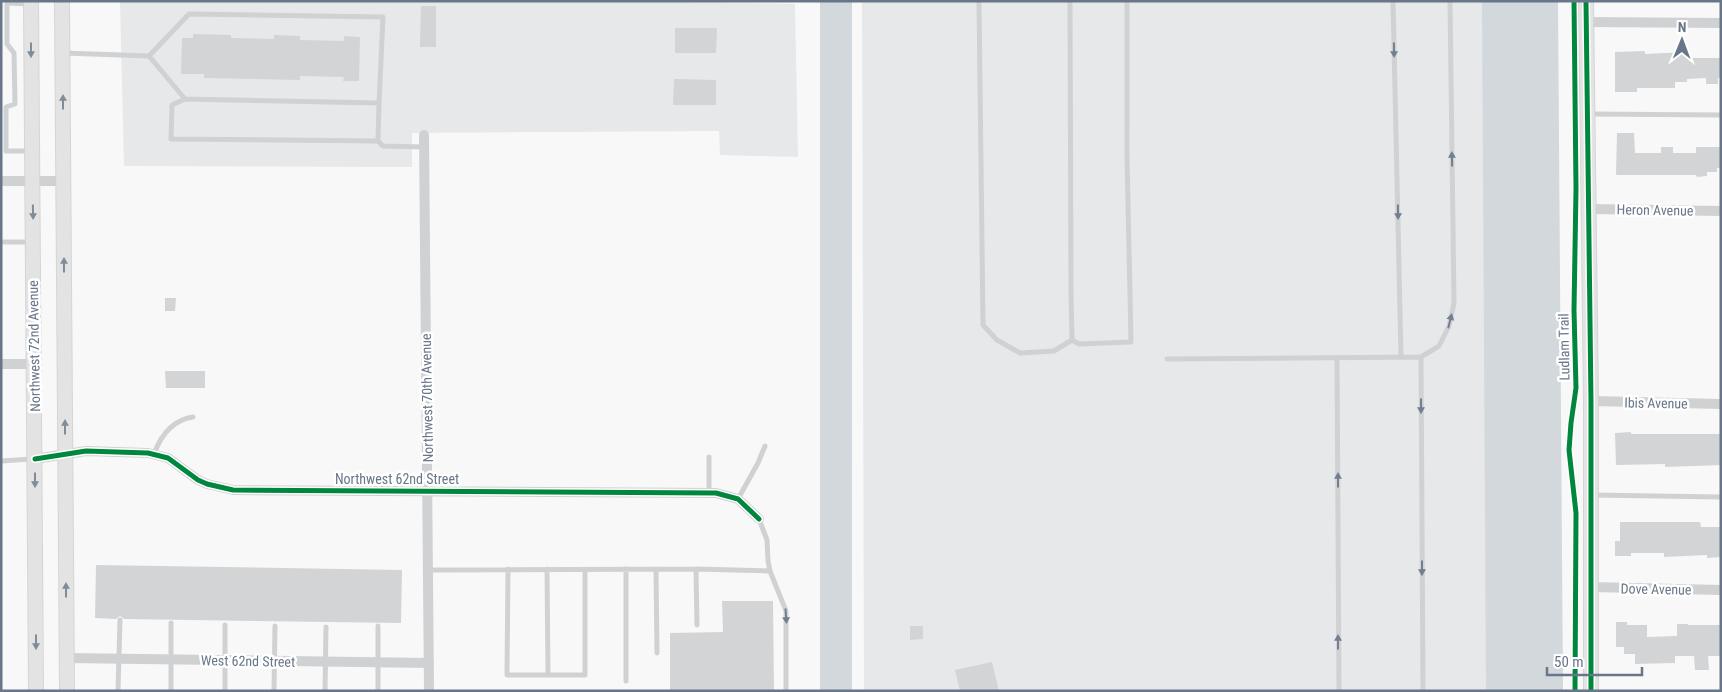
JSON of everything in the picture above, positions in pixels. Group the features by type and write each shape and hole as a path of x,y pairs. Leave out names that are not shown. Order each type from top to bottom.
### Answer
{"main road":[{"path":"62,1 67,691"},
{"path":"1586,1 1591,401 1592,691"},
{"name":"Northwest 72nd Avenue","path":"30,2 36,691"}],"street":[{"path":"1586,22 1721,23"},
{"name":"Northwest 70th Avenue","path":"424,135 430,691"},
{"path":"1,181 63,181"},
{"name":"Heron Avenue","path":"1589,209 1721,211"},
{"path":"1,364 34,364"},
{"name":"Ibis Avenue","path":"1591,401 1721,404"},
{"name":"Northwest 62nd Street","path":"35,459 86,451 154,454 168,458 198,480 233,490 709,492 738,499 760,519"},
{"name":"Dove Avenue","path":"1591,587 1721,590"},
{"name":"West 62nd Street","path":"66,658 429,663"}],"lane":[{"path":"979,1 983,325 997,340 1020,352 1054,351 1072,340"},
{"path":"1070,1 1072,340"},
{"path":"1072,340 1080,344 1131,342 1127,156 1127,1"},
{"path":"1393,1 1402,358"},
{"path":"1167,359 1402,358 1421,357 1439,346 1449,326 1454,303 1450,1"},
{"path":"30,2 7,3 7,44 14,53 15,104 6,107 3,151 32,151"},
{"path":"149,56 189,14 383,17 378,141"},
{"path":"62,52 149,56 185,99"},
{"path":"379,103 185,99 172,105 171,139 378,141 383,146 424,147"},
{"path":"1587,114 1721,115"},
{"path":"1,242 33,242"},
{"path":"1421,357 1423,691"},
{"path":"1338,359 1338,691"},
{"path":"154,454 163,436 172,425 193,417"},
{"path":"738,499 765,446"},
{"path":"709,457 709,492"},
{"path":"1,461 35,459"},
{"path":"1591,495 1721,497"},
{"path":"760,519 767,540 770,571 786,611 786,691"},
{"path":"508,569 507,675 586,675 585,570"},
{"path":"548,569 548,675"},
{"path":"626,569 626,681"},
{"path":"656,569 656,652"},
{"path":"428,570 696,569 770,571"},
{"path":"696,569 697,625"},
{"path":"118,691 120,620"},
{"path":"171,624 171,691"},
{"path":"225,625 225,691"},
{"path":"274,691 275,626"},
{"path":"378,626 378,691"},
{"path":"325,691 326,627"}],"shaded area":[{"path":"120,1 639,1 795,4 798,157 720,155 719,131 412,133 412,167 124,166"},
{"path":"820,1 852,1 852,691 820,691"},
{"path":"862,1 1488,1 1505,691 864,691"},
{"path":"1482,1 1558,1 1563,691 1486,691"}],"building":[{"path":"421,6 436,6 436,47 420,47"},
{"path":"675,28 717,28 716,53 675,53"},
{"path":"193,34 231,35 231,38 274,39 274,35 300,36 300,40 344,41 344,36 360,37 359,81 343,81 344,77 300,76 300,80 204,78 204,74 181,74 182,38 193,38"},
{"path":"1645,51 1645,54 1686,52 1686,58 1721,58 1721,78 1718,78 1718,84 1706,84 1706,78 1687,79 1687,82 1675,82 1675,88 1637,88 1637,92 1615,92 1615,52"},
{"path":"674,79 716,80 716,105 673,105"},
{"path":"1617,133 1634,133 1635,153 1661,153 1661,147 1673,147 1673,153 1696,153 1696,147 1721,147 1721,168 1717,168 1717,172 1707,172 1707,176 1697,177 1696,175 1616,175"},
{"path":"165,298 176,298 175,311 165,311"},
{"path":"165,371 205,371 205,388 166,388"},
{"path":"1631,432 1631,434 1721,434 1721,465 1665,467 1665,464 1616,465 1615,433"},
{"path":"1620,522 1700,522 1701,527 1721,527 1721,557 1707,558 1707,555 1664,557 1664,553 1631,553 1631,556 1615,556 1615,541 1620,541"},
{"path":"96,565 402,570 401,623 124,619 120,616 116,619 95,618"},
{"path":"722,601 773,601 774,691 670,691 670,633 723,632"},
{"path":"1616,622 1627,622 1627,625 1647,625 1647,637 1677,636 1677,624 1721,625 1721,656 1708,656 1709,670 1695,670 1694,656 1675,656 1675,663 1635,664 1635,654 1624,654 1624,647 1616,647"},
{"path":"910,626 923,626 923,639 910,640"},
{"path":"992,662 999,691 960,691 955,670"}],"cycle path":[{"name":"Ludlam Trail","path":"1574,1 1576,189 1574,310 1576,388 1569,450 1576,513 1575,691"},
{"path":"1586,1 1591,401 1591,691"},
{"path":"35,459 86,451 148,453 168,458 198,480 207,484 233,490 716,493 738,499 759,519"}]}
